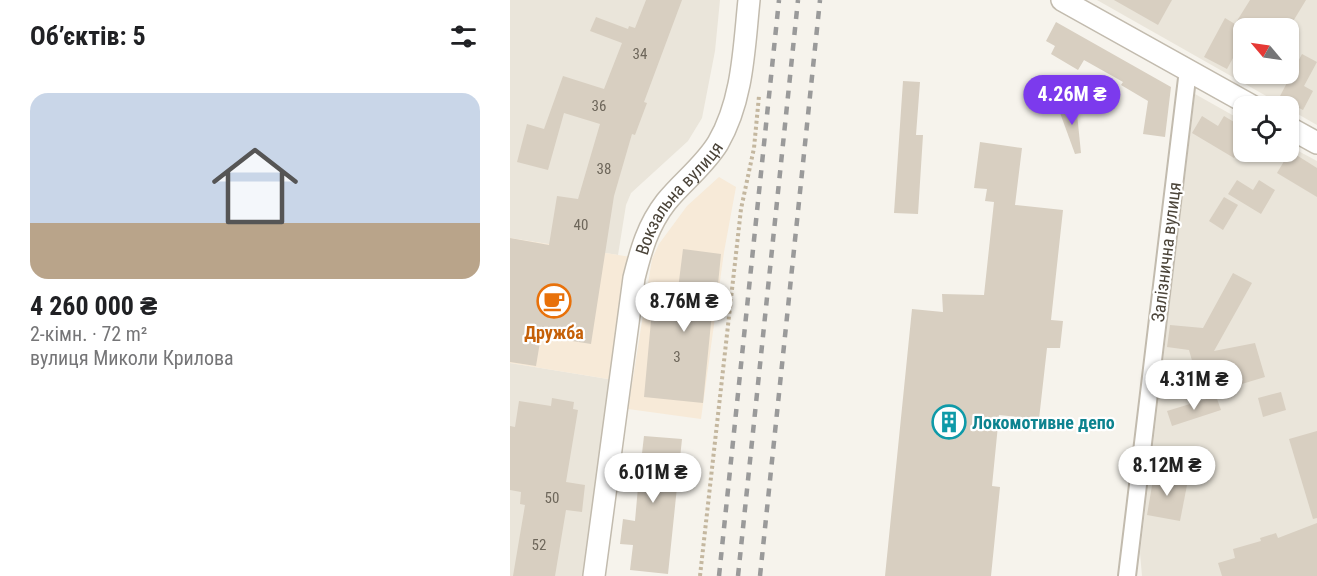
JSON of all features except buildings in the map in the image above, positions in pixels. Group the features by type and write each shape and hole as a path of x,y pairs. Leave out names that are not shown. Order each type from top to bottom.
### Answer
{"street":[{"name":"Вокзальна вулиця","path":"594,576 634,278 642,246 656,216 666,202 703,164 727,127 741,79 749,0"},
{"path":"1062,0 1234,96"},
{"name":"Залізнична вулиця","path":"1127,576 1188,70"},
{"path":"1299,133 1317,143"}],"path":[{"path":"700,576 741,209 754,148 760,91"}],"shaded area":[{"path":"510,0 720,0 715,51 702,118 688,141 631,193 626,205 618,255 510,238"},
{"path":"1097,0 1317,0 1317,125 1299,115 1299,96 1266,96 1245,84 1299,84 1299,18 1233,18 1233,77"},
{"path":"1195,94 1233,115 1233,162 1299,162 1299,151 1317,161 1317,576 1142,576 1140,553"},
{"path":"719,177 736,187 724,252 701,419 628,409 652,259 659,244 687,206"},
{"path":"510,238 631,257 614,380 510,363"},
{"path":"510,363 614,380 585,576 510,576"}],"railway":[{"path":"719,576 779,0"},
{"path":"738,576 798,0"},
{"path":"760,576 820,0"}],"place":[{"name":"Дружба","path":"554,301"},
{"name":"Локомотивне депо","path":"949,422"}]}
